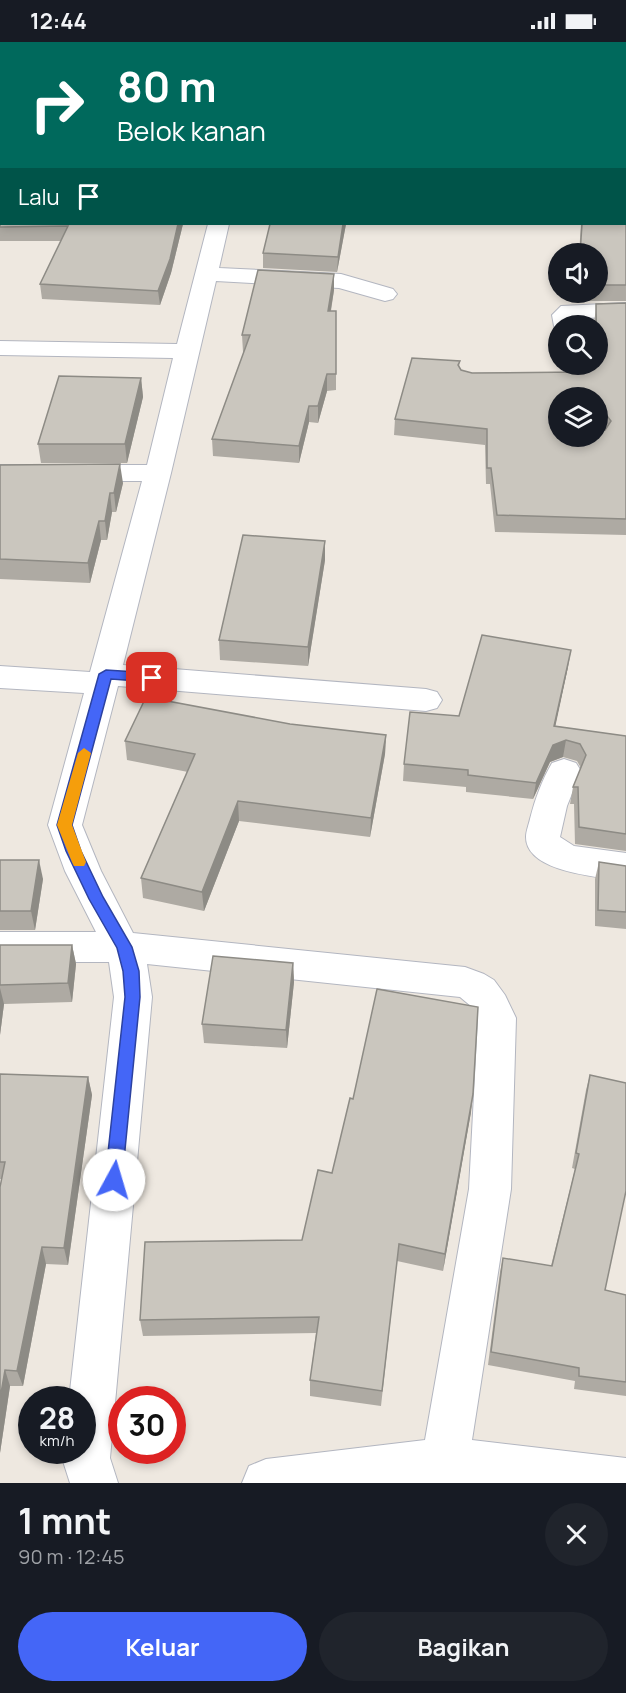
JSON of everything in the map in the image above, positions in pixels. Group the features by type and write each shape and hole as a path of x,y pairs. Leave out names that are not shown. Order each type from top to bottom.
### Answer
{"street":[{"path":"94,1483 86,1458 133,997 131,971 124,947 97,899 64,825 105,679 158,473 218,225"},
{"path":"207,274 340,281 385,294"},
{"path":"564,315 569,311 626,310"},
{"path":"0,348 187,351"},
{"path":"0,473 158,473"},
{"path":"0,677 105,679 426,700"},
{"path":"564,771 550,806 543,838 546,845 566,858 626,867"},
{"path":"0,947 124,947 465,982 474,985 493,1007 497,1018 489,1190 445,1461"},
{"path":"266,1483 445,1461 626,1482"}],"building":[{"path":"0,225 178,225 170,259 158,291 40,284 68,226 0,227"},
{"path":"270,225 343,225 338,257 263,253"},
{"path":"582,225 626,225 626,285 608,285 608,243 581,243"},
{"path":"258,270 334,274 328,311 336,311 336,374 327,374 318,406 309,406 299,446 212,439 250,335 242,335"},
{"path":"626,303 626,519 497,515 491,468 487,468 487,429 395,419 412,358 460,361 458,365 461,370 472,373 548,372 548,375 608,375 608,315 596,315 596,304"},
{"path":"59,376 141,378 125,444 38,444"},
{"path":"120,464 114,493 110,493 105,521 99,521 88,563 0,559 0,465"},
{"path":"243,535 325,541 308,647 219,640"},
{"path":"482,635 571,650 554,726 626,736 626,834 579,827 578,787 573,787 586,755 580,744 566,740 553,745 536,783 468,775 468,770 404,764 410,712 459,716"},
{"path":"146,697 290,724 386,735 371,818 238,801 202,892 141,878 195,754 125,741"},
{"path":"0,860 39,860 31,911 0,911"},
{"path":"599,862 626,866 626,912 598,910"},
{"path":"0,945 72,945 68,983 0,985"},
{"path":"213,956 293,963 286,1030 202,1024"},
{"path":"377,989 478,1007 473,1094 445,1254 399,1244 382,1391 310,1380 319,1317 140,1320 145,1242 302,1240 318,1170 332,1173 350,1098 353,1099"},
{"path":"0,1074 88,1077 64,1248 42,1247 17,1371 5,1370 0,1399 0,1187 5,1162 0,1162"},
{"path":"590,1075 626,1083 626,1191 605,1290 626,1295 626,1382 579,1376 579,1368 491,1352 503,1258 552,1266 579,1154 576,1153"}],"slow traffic":[{"path":"79,862 64,825 84,753"}],"route":[{"path":"114,1180 133,997 131,971 124,947 97,899 64,825 106,674 152,678"}]}
